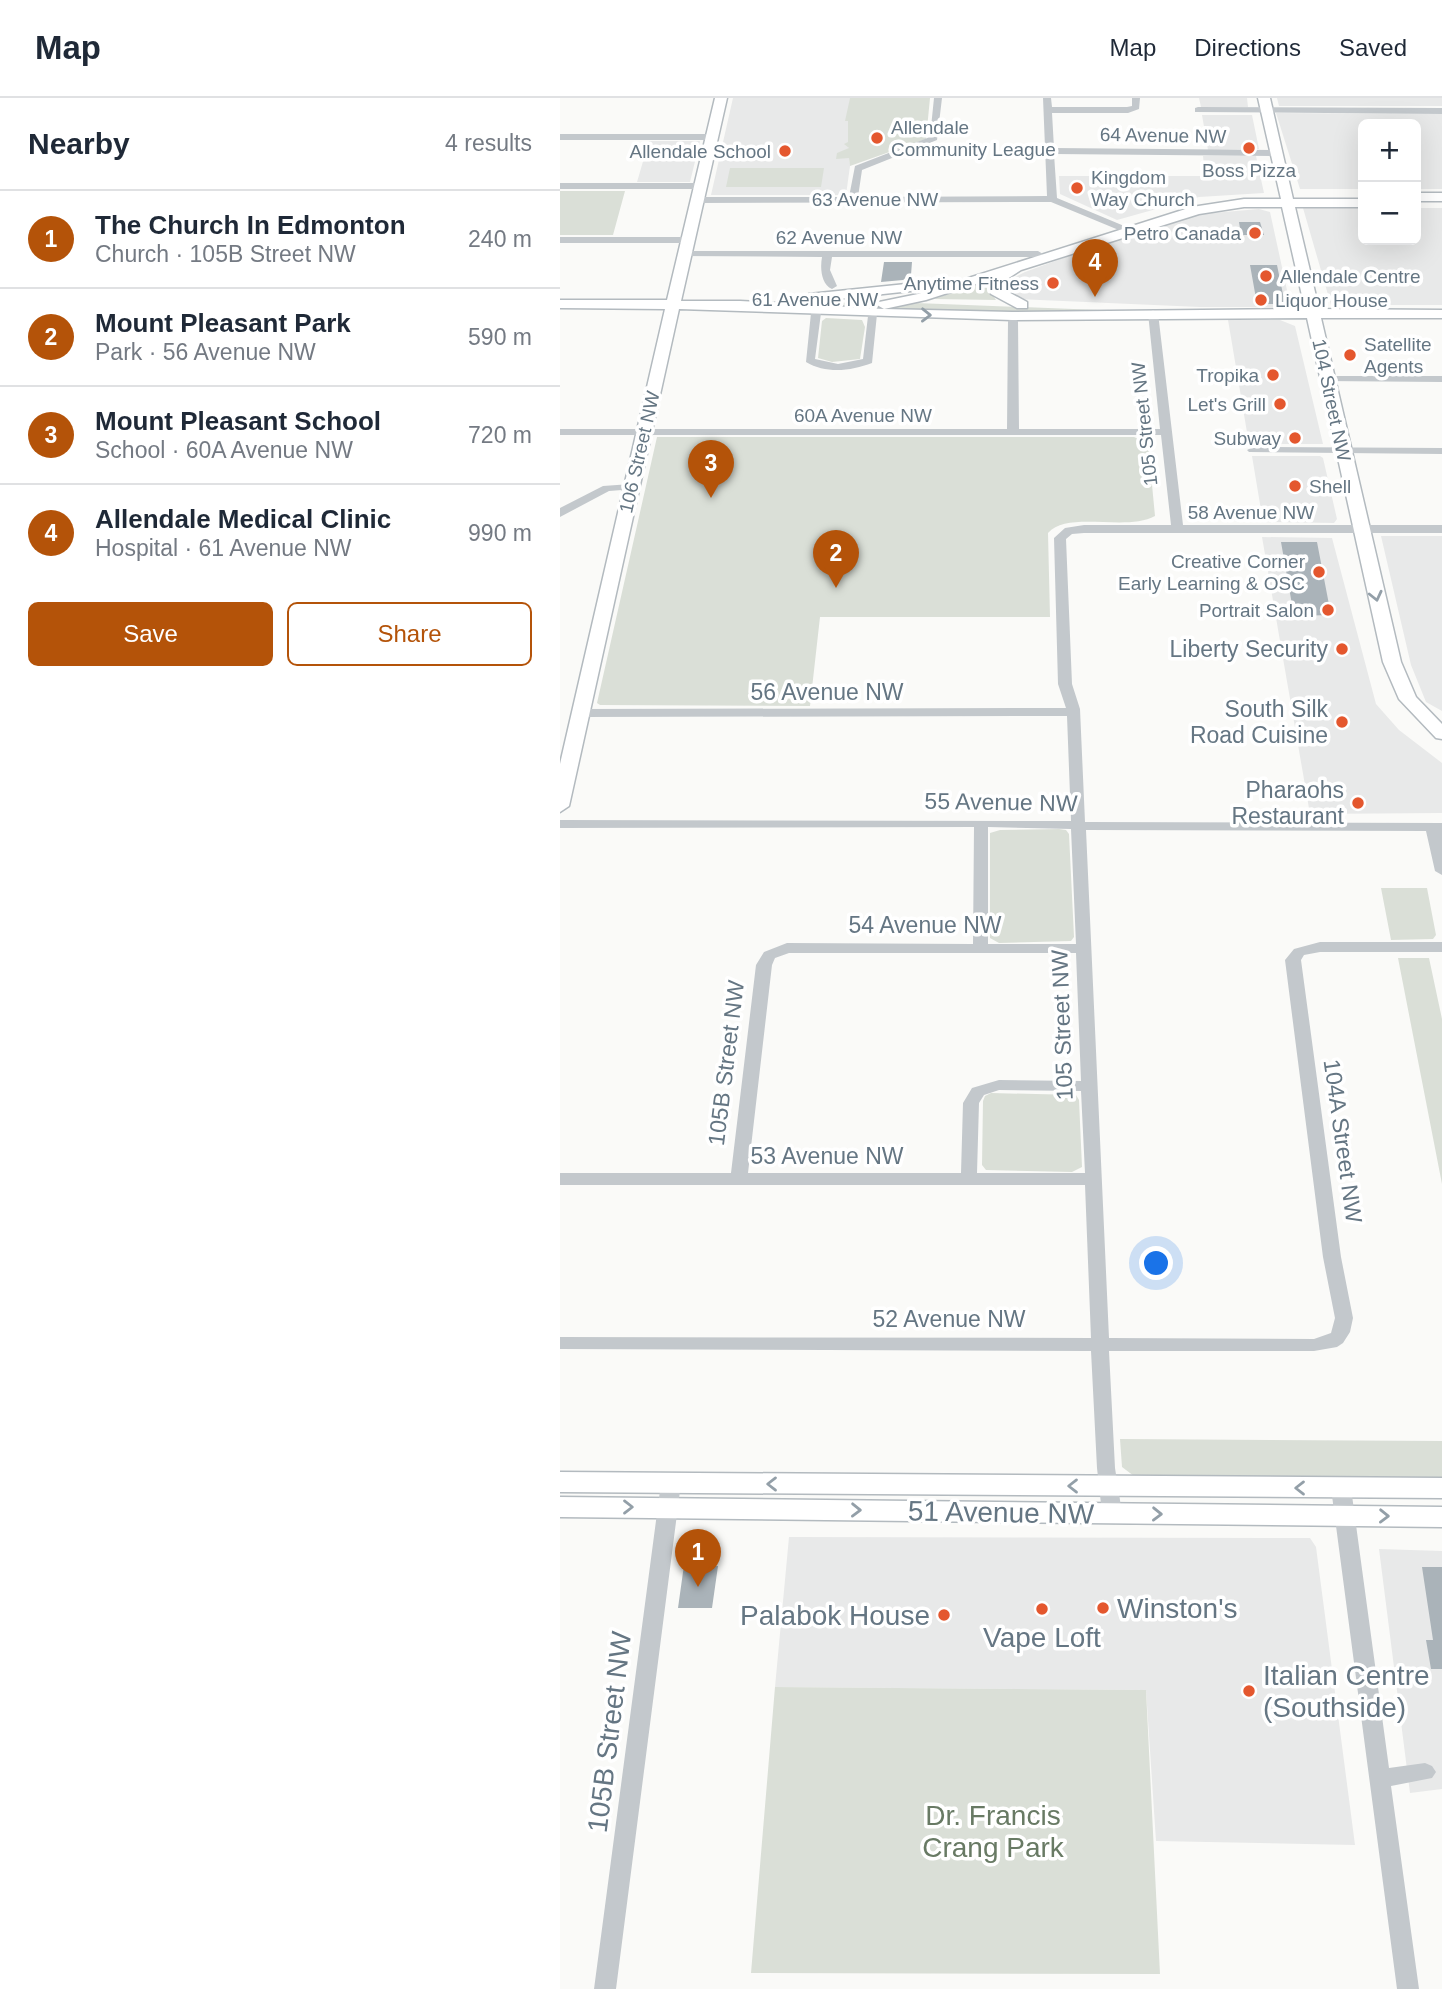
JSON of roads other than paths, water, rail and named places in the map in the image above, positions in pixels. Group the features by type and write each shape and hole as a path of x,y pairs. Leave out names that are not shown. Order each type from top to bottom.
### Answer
{"main road":[{"name":"106 Street NW","path":"560,806 721,98"},
{"name":"104 Street NW","path":"1265,104 1392,662 1411,702"},
{"path":"1022,305 1000,295 995,286 998,279 1017,264 1038,254 1210,207 1358,197"},
{"path":"1421,197 1442,197"},
{"path":"1287,200 1358,203"},
{"path":"1421,203 1442,203"},
{"path":"760,306 846,308 907,300 1123,229"},
{"path":"789,299 906,288 1017,264"},
{"name":"61 Avenue NW","path":"560,302 907,300 1153,313 1442,314"},
{"name":"61 Avenue NW","path":"674,302 944,315 1137,316 1153,313"},
{"path":"1411,702 1442,734"},
{"name":"51 Avenue NW","path":"560,1482 669,1495 1112,1513 1442,1517"},
{"name":"51 Avenue NW","path":"560,1507 669,1495 1110,1486 1442,1488"}],"street":[{"path":"853,199 858,168 934,138 938,98"},
{"path":"1047,98 1052,199 1123,229"},
{"path":"1048,110 1133,108 1136,98"},
{"path":"1198,110 1265,104 1442,111"},
{"path":"560,137 712,137"},
{"name":"64 Avenue NW","path":"1050,151 1276,153"},
{"name":"63 Avenue NW","path":"560,186 853,199 1052,199"},
{"path":"560,240 688,240"},
{"name":"62 Avenue NW","path":"684,254 1038,254"},
{"path":"827,254 825,270 832,286"},
{"name":"62 Avenue NW","path":"994,254 1017,264"},
{"path":"816,313 810,360 826,366 853,365 868,361 873,316"},
{"name":"105 Street NW","path":"1153,313 1177,529"},
{"path":"1013,321 1013,432"},
{"path":"1327,379 1442,379"},
{"name":"60A Avenue NW","path":"560,432 1166,432"},
{"path":"1253,450 1442,450"},
{"path":"560,513 607,488 631,487"},
{"name":"58 Avenue NW","path":"1062,535 1084,529 1442,529"},
{"name":"105 Street NW","path":"1062,535 1059,540 1065,684 1073,712 1106,1468 1112,1513"},
{"path":"1411,702 1442,724"},
{"name":"56 Avenue NW","path":"582,713 1073,712"},
{"name":"55 Avenue NW","path":"560,824 1437,827"},
{"path":"980,948 981,824"},
{"path":"1437,827 1442,871"},
{"name":"104A Street NW","path":"1337,1338 1342,1332 1344,1318 1332,1257 1292,964 1299,952 1320,947 1442,947"},
{"name":"54 Avenue NW","path":"769,955 787,948 1084,949"},
{"name":"105B Street NW","path":"739,1178 764,965 769,955"},
{"path":"969,1178 971,1103 976,1093 986,1087 999,1085 1088,1086"},
{"name":"53 Avenue NW","path":"560,1178 1094,1178"},
{"name":"52 Avenue NW","path":"560,1343 1314,1345 1337,1338"},
{"path":"1341,1488 1408,1989"},
{"name":"105B Street NW","path":"605,1989 669,1495"},
{"path":"1381,1778 1425,1772"}],"place":[{"name":"Allendale Community League","path":"877,138"},
{"name":"Boss Pizza","path":"1249,148"},
{"name":"Allendale School","path":"785,151"},
{"name":"Kingdom Way Church","path":"1077,188"},
{"name":"Petro Canada","path":"1255,233"},
{"name":"Allendale Centre","path":"1266,276"},
{"name":"Anytime Fitness","path":"1053,283"},
{"name":"Allendale Medical Clinic","path":"1095,297"},
{"name":"Liquor House","path":"1261,300"},
{"name":"Satellite Agents","path":"1350,355"},
{"name":"Tropika","path":"1273,375"},
{"name":"Let's Grill","path":"1280,404"},
{"name":"Subway","path":"1295,438"},
{"name":"Shell","path":"1295,486"},
{"name":"Mount Pleasant School","path":"711,498"},
{"name":"Creative Corner Early Learning & OSC","path":"1319,572"},
{"name":"Mount Pleasant Park","path":"836,588"},
{"name":"Portrait Salon","path":"1328,610"},
{"name":"Liberty Security","path":"1342,649"},
{"name":"South Silk Road Cuisine","path":"1342,722"},
{"name":"Pharaohs Restaurant","path":"1358,803"},
{"name":"The Church In Edmonton","path":"698,1587"},
{"name":"Winston's","path":"1103,1608"},
{"name":"Vape Loft","path":"1042,1609"},
{"name":"Palabok House","path":"944,1615"},
{"name":"Italian Centre (Southside)","path":"1249,1691"}],"park label":[{"name":"Dr. Francis Crang Park","path":"993,1831"}]}
